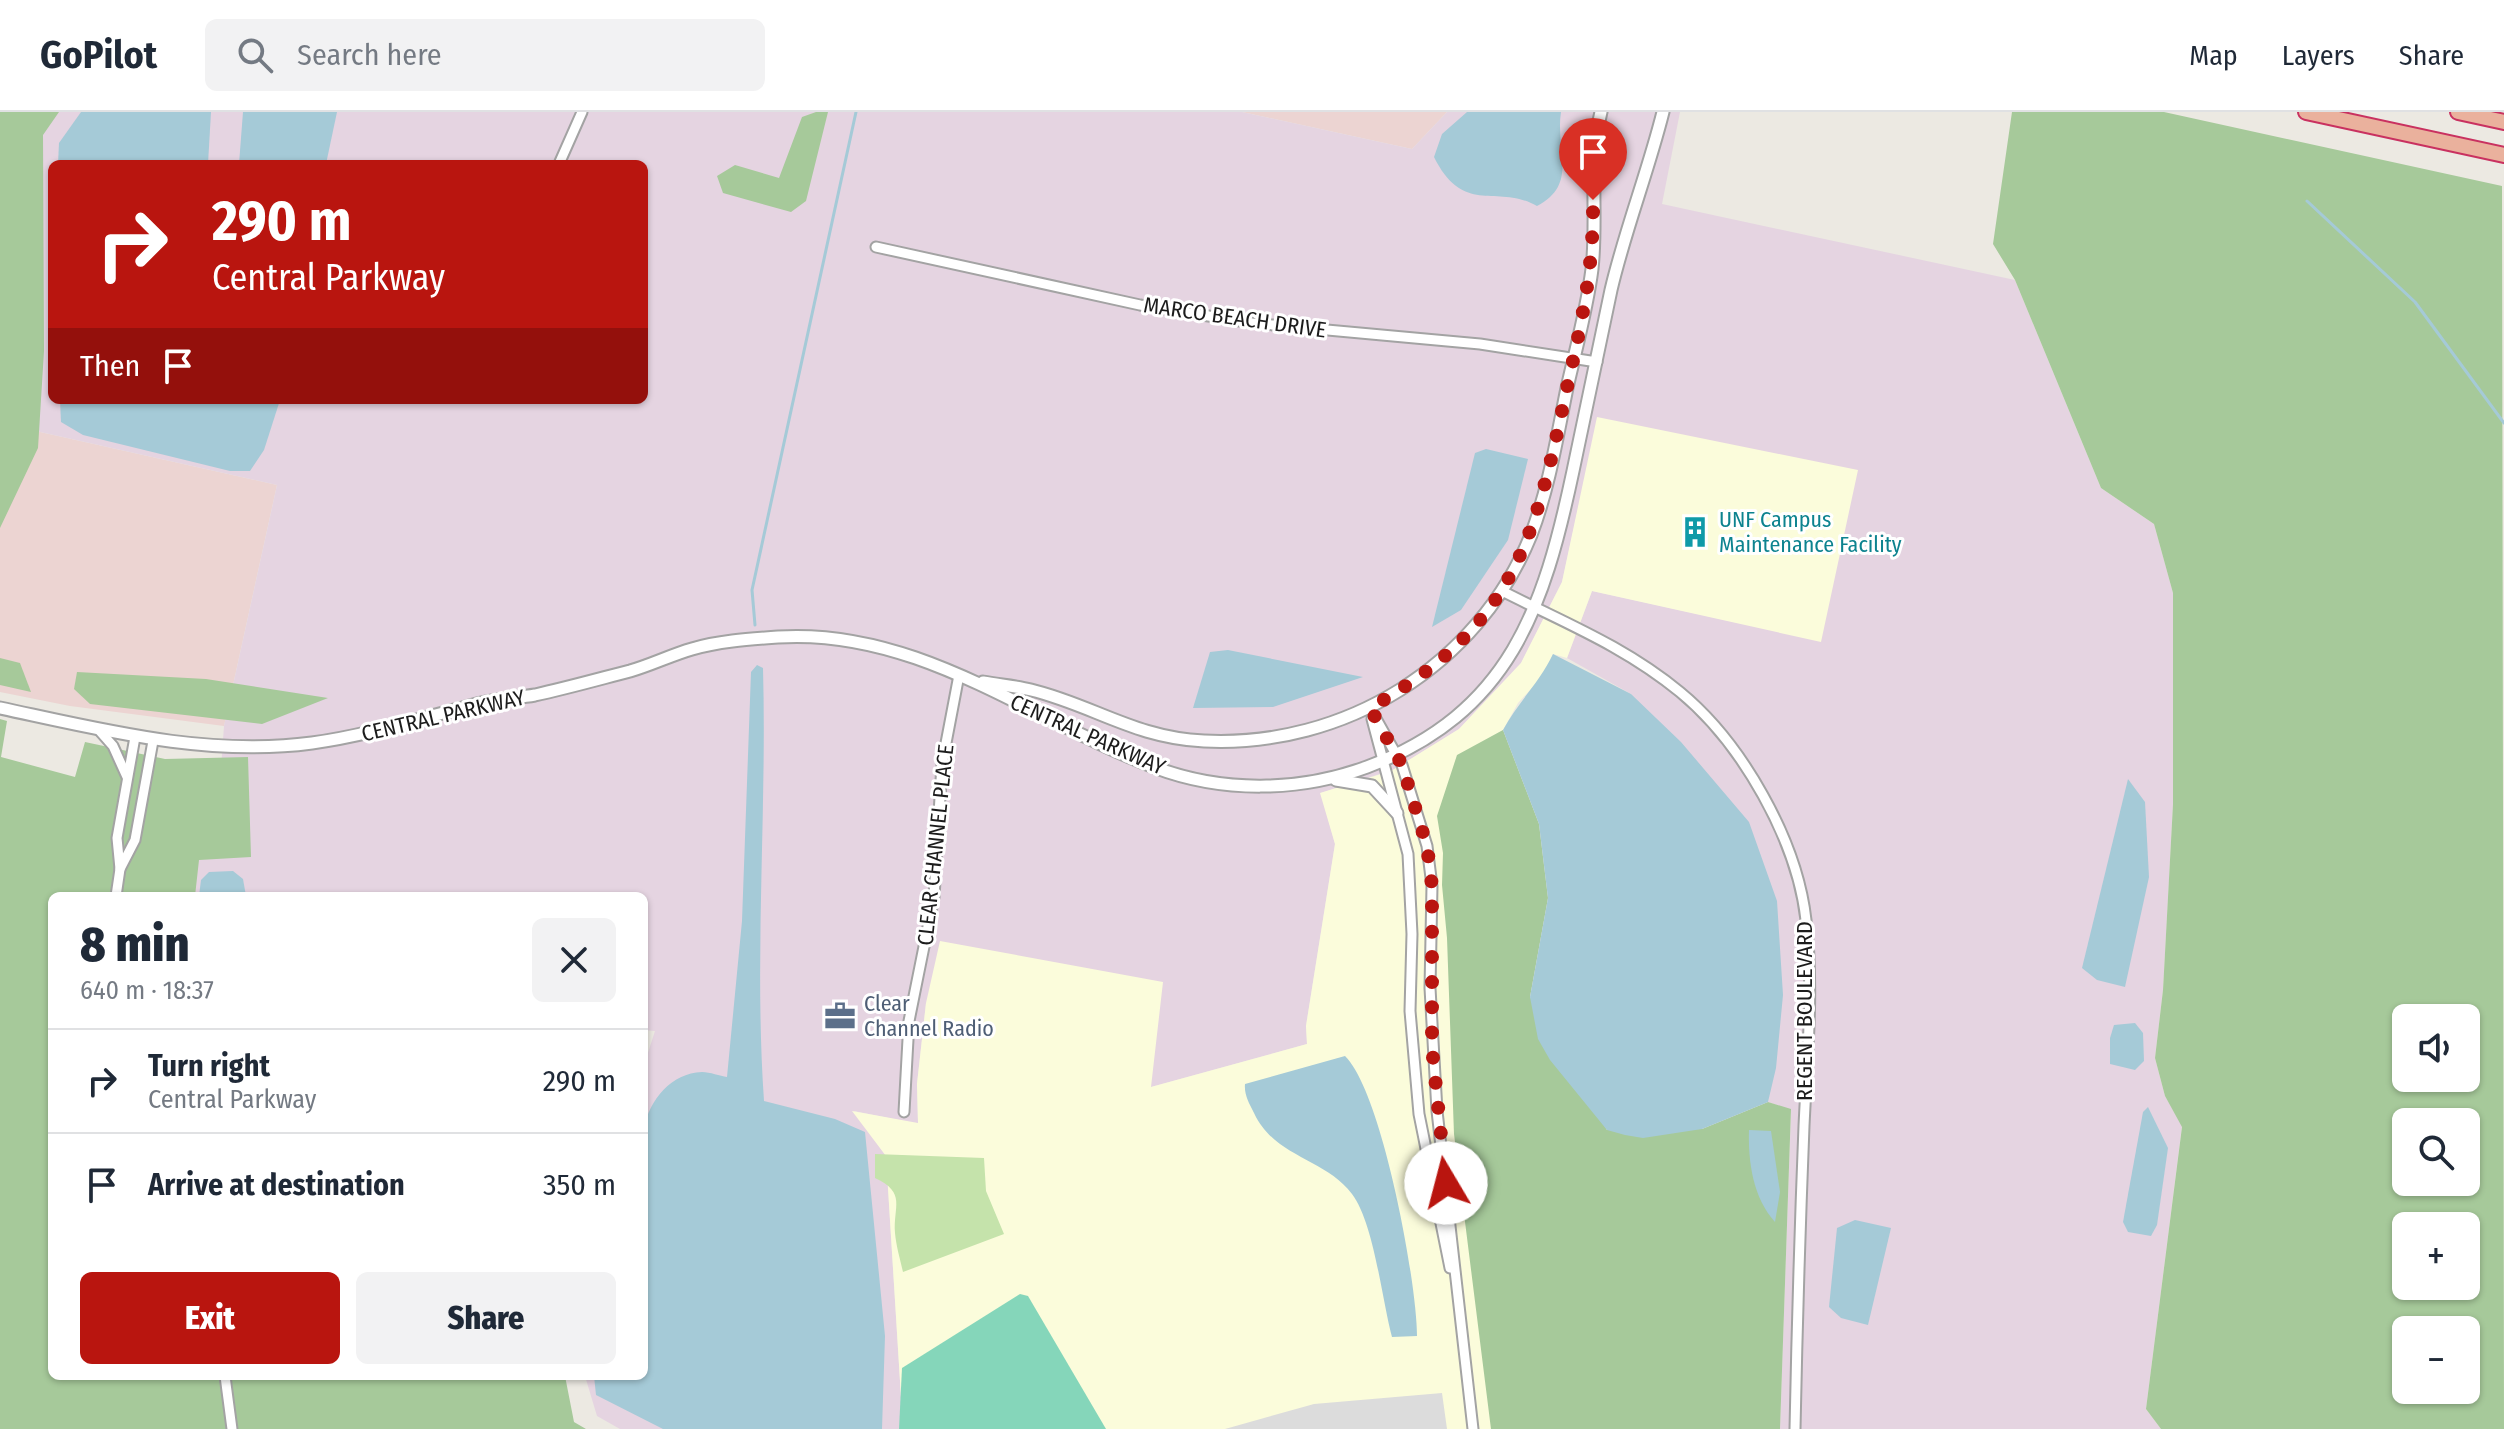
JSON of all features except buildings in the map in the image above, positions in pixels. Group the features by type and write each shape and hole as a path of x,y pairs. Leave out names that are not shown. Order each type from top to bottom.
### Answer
{"highway":[{"path":"2306,112 2504,155"},
{"path":"2458,112 2504,122"}],"street":[{"path":"561,160 582,112"},
{"name":"CENTRAL PARKWAY","path":"970,680 1030,690 1143,731 1201,741 1260,740 1297,734 1370,708 1410,684 1450,652 1502,591 1518,563 1540,508 1592,268 1593,164 1601,112"},
{"name":"CENTRAL PARKWAY","path":"0,708 153,741 203,745 308,743 392,728 485,702 533,695 636,669 696,647 781,637 880,644 959,675 1158,769 1210,782 1254,787 1328,779 1382,761 1424,739 1472,701 1499,671 1536,608 1555,554 1612,285 1663,112"},
{"name":"MARCO BEACH DRIVE","path":"876,247 1140,305 1252,323 1467,342 1597,362"},
{"name":"REGENT BOULEVARD","path":"1502,591 1627,651 1682,693 1741,758 1767,802 1790,857 1806,920 1808,1029 1795,1429"},
{"name":"CLEAR CHANNEL PLACE","path":"904,1112 909,1021 934,897 943,757 959,675"},
{"path":"1370,708 1397,754 1420,817 1432,886 1431,1043 1473,1429"},
{"path":"1370,708 1408,854 1411,883 1410,1011 1415,1066 1434,1196 1457,1294"},
{"path":"98,729 113,746 128,778"},
{"path":"117,892 120,869 117,838 135,737"},
{"path":"120,869 135,840 153,741"},
{"path":"1328,779 1372,786 1397,813"},
{"path":"1415,1066 1426,1055 1431,1043"},
{"path":"226,1380 232,1429"}],"shaded area":[{"path":"0,112 1242,112 1412,149 1447,112 1680,112 1662,204 2015,280 2101,488 2154,524 2173,593 2173,804 2163,990 2155,1058 2165,1096 2182,1126 2146,1409 2161,1429 1780,1429 1791,1110 1768,1102 1769,1093 1631,694 1567,658 1592,591 1821,641 1598,418 1562,582 1521,663 1459,729 1395,769 1321,793 1335,844 1306,1026 1307,1044 1151,1087 926,1003 917,1084 918,1124 854,1111 886,1156 903,1429 620,1429 597,1416 586,1380 648,1380 648,1053 655,1031 648,1030 648,892 136,892 221,768 224,726 277,485 0,423"},
{"path":"1242,112 1447,112 1412,149"},
{"path":"1597,417 1858,470 1821,642 1592,591 1567,658 1553,654 1542,677 1518,703 1503,730 1489,738 1517,1006 1697,1429 903,1429 886,1156 852,1111 918,1123 917,1084 926,1003 940,941 1163,982 1151,1087 1307,1044 1306,1026 1335,844 1320,793 1391,771 1459,729 1521,663 1562,582"},
{"path":"0,423 277,485 224,726 70,706 0,692"},
{"path":"1442,1393 1447,1429 1225,1429 1314,1404"}],"green space":[{"path":"0,112 59,112 43,135 44,351 38,448 0,528"},
{"path":"828,112 806,201 791,212 723,193 717,176 735,165 779,178 802,117"},
{"path":"2012,112 2164,112 2502,186 2504,1429 2161,1429 2146,1409 2182,1127 2165,1096 2155,1058 2163,990 2173,804 2173,593 2154,524 2101,488 2015,280 1993,244"},
{"path":"0,658 20,663 31,692 0,685"},
{"path":"77,672 206,679 328,698 262,724 90,704 74,689"},
{"path":"0,719 7,721 1,757 75,777 85,742 165,759 248,757 251,857 199,860 195,892 48,892 48,1380 566,1380 574,1422 586,1429 0,1429"},
{"path":"1503,730 1539,824 1548,898 1530,997 1607,1130 1702,1129 1768,1102 1791,1109 1780,1429 1491,1429 1454,1134 1443,853 1437,816 1457,755"},
{"path":"875,1154 984,1158 986,1191 1004,1234 903,1272 895,1233 895,1195 875,1178"},
{"path":"1020,1294 1028,1296 1106,1429 899,1429 902,1368"}],"water":[{"path":"81,112 211,112 208,160 58,160 59,143"},
{"path":"243,112 337,112 327,160 239,160"},
{"path":"1467,112 1561,112 1561,177 1550,197 1537,206 1508,197 1469,193 1445,175 1434,157 1442,134"},
{"path":"60,404 279,404 264,450 250,471 230,471 83,435 61,422"},
{"path":"1486,449 1528,459 1508,540 1461,610 1432,627 1475,453"},
{"path":"1228,650 1363,677 1273,707 1193,708 1210,652"},
{"path":"1553,654 1631,694 1681,742 1749,822 1777,901 1783,995 1776,1068 1768,1102 1702,1129 1643,1138 1607,1130 1550,1060 1538,1039 1530,997 1548,898 1539,824 1503,730"},
{"path":"757,665 763,668 760,992 764,1101 835,1119 865,1132 885,1336 882,1429 663,1429 596,1395 594,1380 648,1380 648,1114 651,1107 664,1090 681,1077 702,1072 727,1077 742,921 751,672"},
{"path":"2128,779 2145,802 2149,877 2125,987 2097,980 2082,968"},
{"path":"233,871 243,879 245,892 200,892 201,880 209,872"},
{"path":"2135,1023 2143,1033 2144,1061 2135,1070 2110,1064 2110,1038 2114,1025"},
{"path":"1345,1056 1359,1076 1384,1146 1404,1233 1417,1336 1392,1337 1372,1242 1352,1194 1328,1172 1274,1140 1263,1128 1246,1095 1245,1084"},
{"path":"2148,1107 2168,1148 2157,1225 2151,1236 2128,1232 2123,1222 2143,1112"},
{"path":"1749,1130 1771,1131 1780,1192 1775,1222 1762,1202 1753,1179"},
{"path":"1855,1220 1891,1228 1868,1325 1841,1318 1829,1307 1837,1228"}],"waterway":[{"path":"755,625 752,590 856,112"},
{"path":"2307,201 2415,302 2504,423"}],"place":[{"name":"UNF Campus Maintenance Facility","path":"1695,532"},
{"name":"Clear Channel Radio","path":"840,1016"}],"route":[{"path":"1446,1183 1432,1048 1432,886 1427,846 1402,765 1370,708 1418,679 1450,652 1477,624 1518,563 1540,508 1582,324 1592,268 1593,200"}]}
